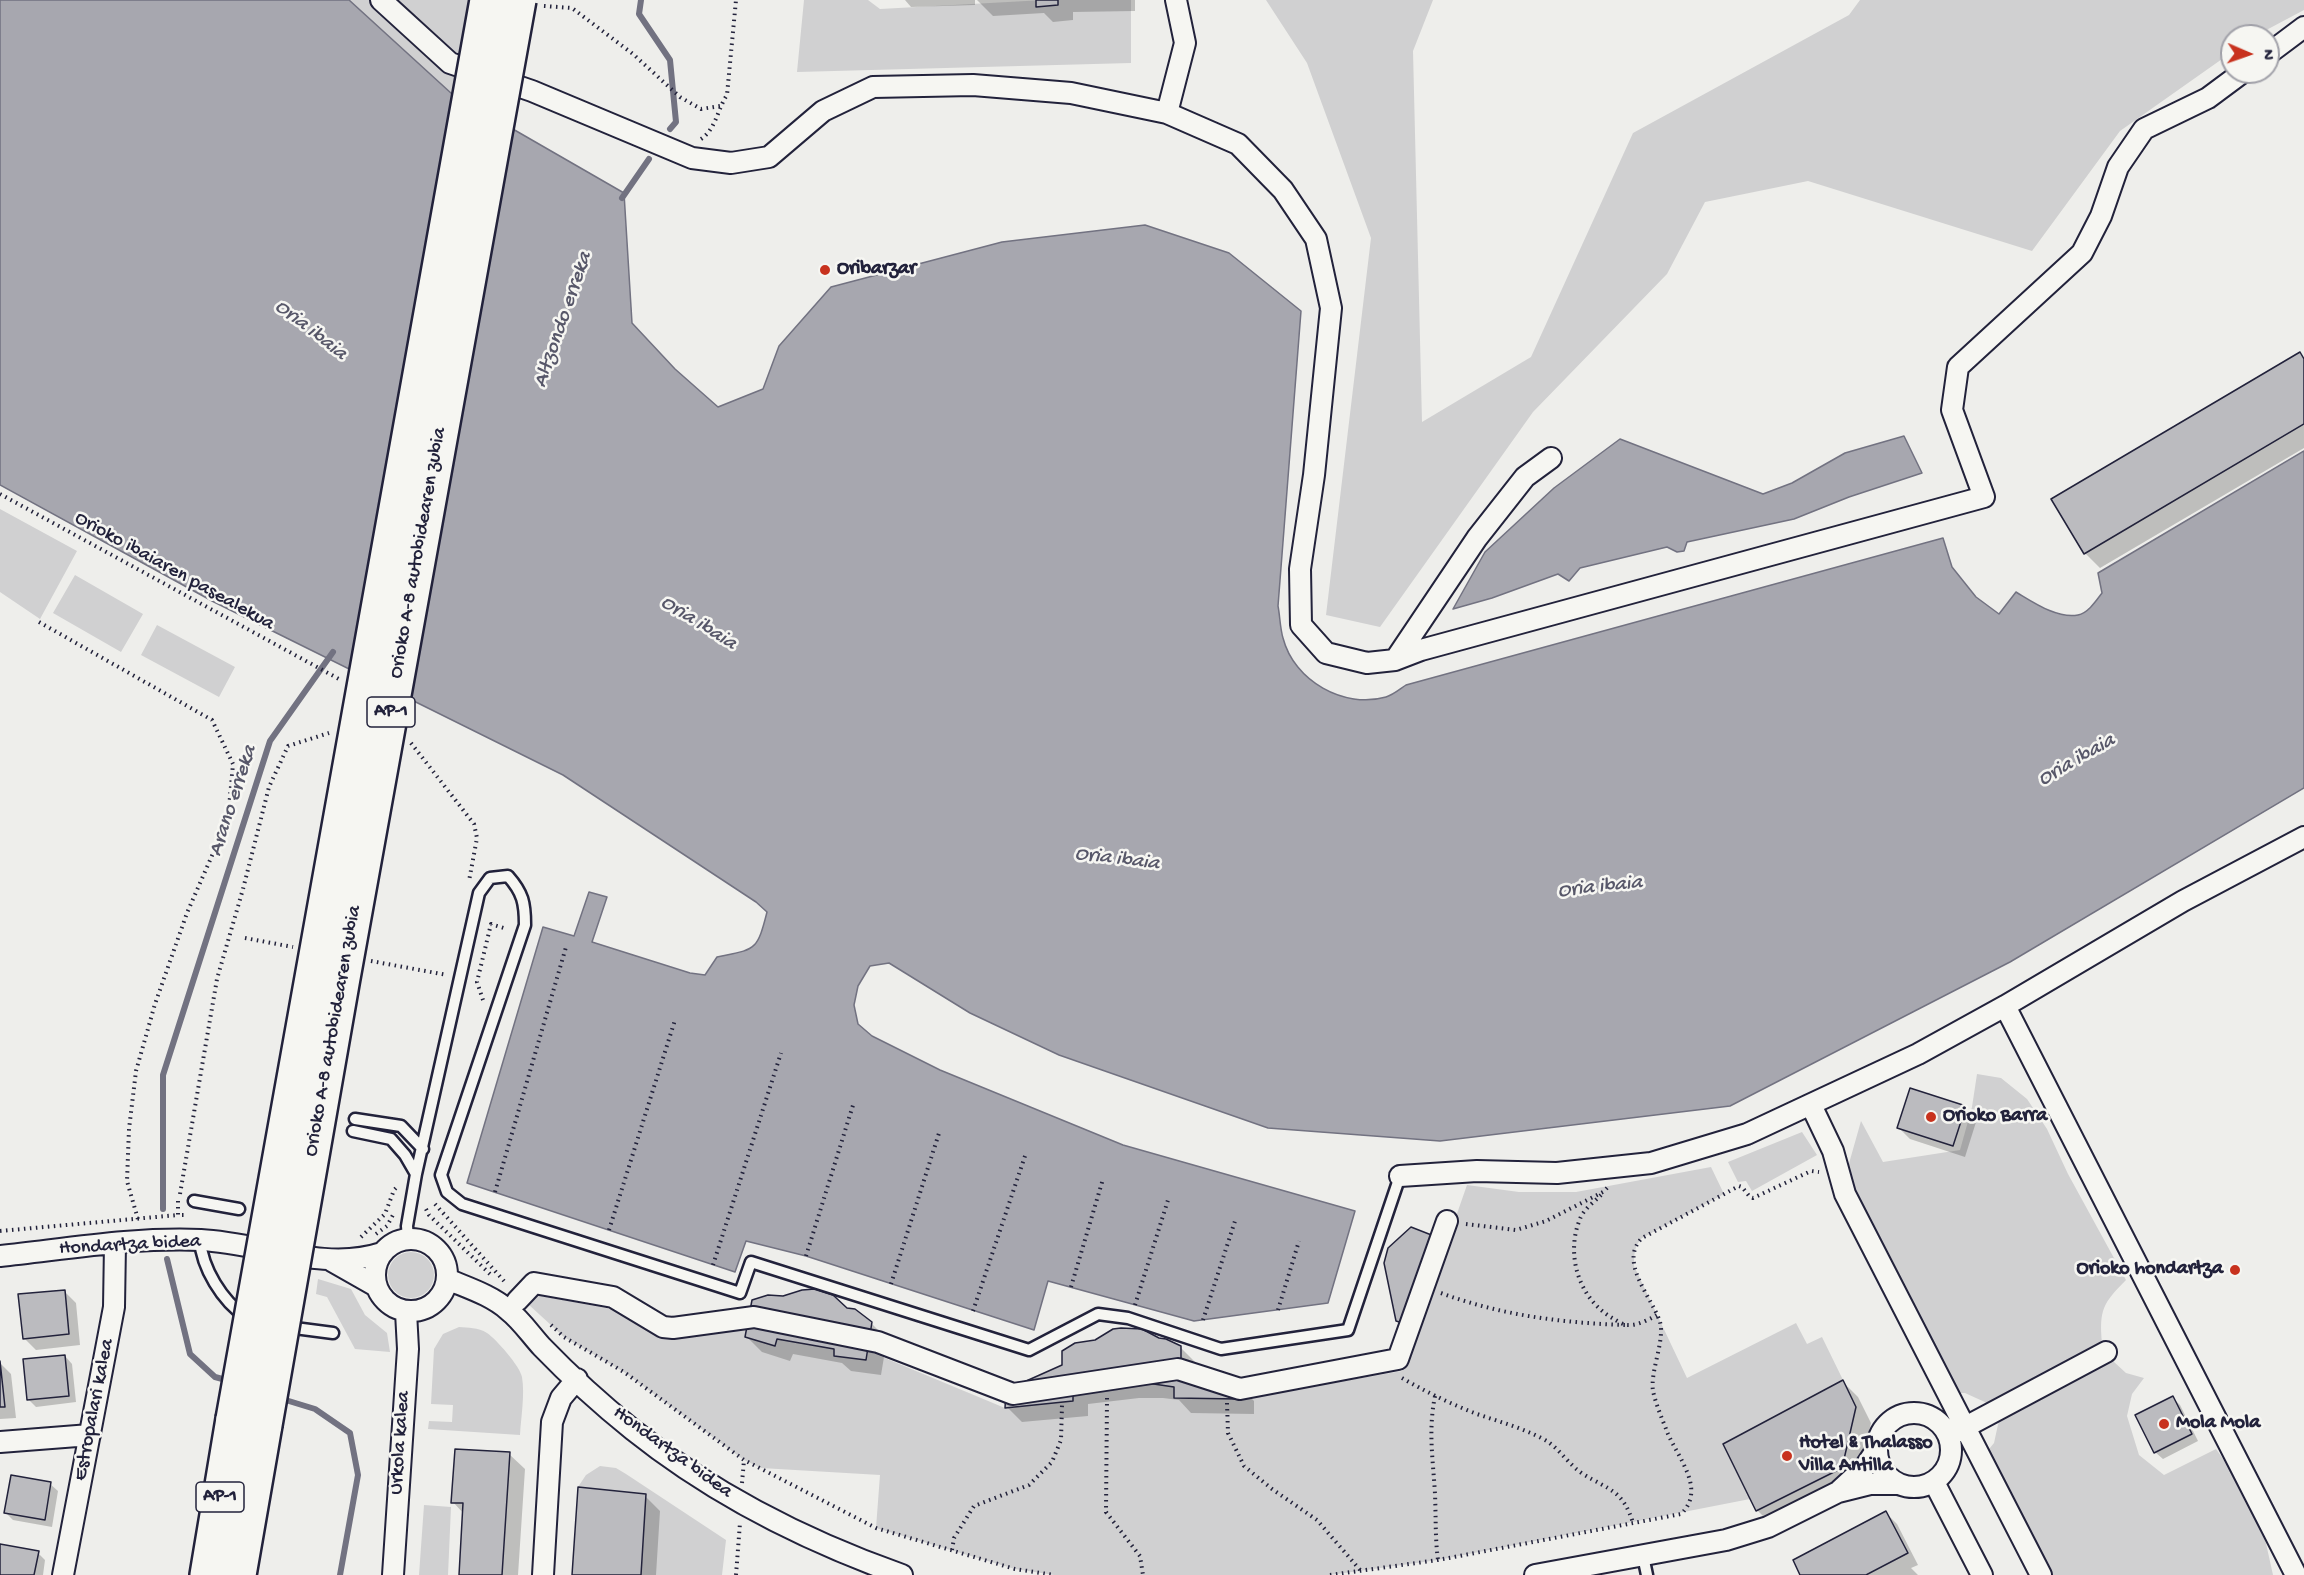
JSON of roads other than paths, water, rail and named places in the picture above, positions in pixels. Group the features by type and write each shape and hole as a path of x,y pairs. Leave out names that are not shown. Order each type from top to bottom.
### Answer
{"highway":[{"name":"Orioko A-8 autobidearen zubia","path":"207,1575 487,0"},
{"name":"Orioko A-8 autobidearen zubia","path":"239,1575 341,990 527,2"}],"street":[{"path":"381,0 450,63 532,91 692,158 731,163 769,157 824,111 873,87 974,85 1071,93 1167,113 1238,144 1283,190 1316,239 1331,308 1314,475 1300,569 1301,625 1326,653 1367,663 1395,660 1433,646 1983,497 1952,410 1958,367 2082,253 2101,216 2118,166 2144,129 2208,98 2227,84"},
{"path":"1167,113 1185,43 1176,0"},
{"path":"2280,45 2304,27"},
{"path":"1395,660 1477,538 1525,477 1551,458"},
{"path":"1400,1176 1477,1172 1557,1173 1627,1165 1651,1162 1747,1134 1918,1054 2005,1006 2183,901 2304,837"},
{"path":"2005,1006 2296,1575"},
{"path":"1811,1105 1833,1151 1845,1194 1957,1431 2041,1575"},
{"path":"517,1301 534,1283 613,1298 663,1327 673,1328 754,1317 878,1342 1013,1394 1178,1369 1240,1389 1398,1359 1447,1221"},
{"path":"408,1238 429,1243 437,1249 447,1268 445,1286 433,1304 420,1311 406,1312 393,1307 382,1298 376,1286 375,1268 376,1246 389,1245 408,1238"},
{"name":"Hondartza bidea","path":"0,1256 143,1241 200,1240 244,1244 332,1261 368,1257 376,1246"},
{"name":"Estropalari kalea","path":"63,1575 114,1307 115,1244"},
{"name":"Hondartza bidea","path":"332,1261 376,1286"},
{"name":"Hondartza bidea","path":"445,1286 471,1289 488,1296 509,1310 543,1347 633,1430 741,1503 803,1535 902,1575"},
{"name":"Urkola kalea","path":"393,1575 408,1349 406,1312"},
{"path":"1535,1575 1645,1565 1768,1527 1838,1492 1870,1484 1922,1487 1934,1482 1944,1473 1950,1462 1957,1431 2106,1352"},
{"path":"543,1575 552,1422 561,1398 577,1379"},
{"path":"1898,1484 1882,1469 1878,1460 1877,1449 1880,1436 1887,1425 1909,1413 1921,1413 1957,1431"},
{"path":"0,1442 90,1435"},
{"path":"1838,1492 1865,1467 1877,1449"},
{"path":"1934,1482 1982,1575"}],"lane":[{"path":"408,1238 407,1226 416,1174 479,893 490,878 508,876 518,888 525,905 525,925 441,1175 447,1192 462,1204 740,1293 751,1262 1029,1350 1098,1314 1128,1318 1221,1349 1348,1330 1400,1176"},
{"path":"355,1119 401,1126 423,1149"},
{"path":"352,1131 391,1139 405,1155 416,1174"},
{"path":"194,1201 239,1209"},
{"path":"200,1240 201,1254 206,1264 229,1302 244,1316 270,1324 333,1333"}],"water":[{"name":"Oria ibaia","path":"0,0 349,0 452,94 624,193 632,323 675,369 718,407 763,389 779,346 831,287 1002,242 1145,225 1229,253 1301,311 1278,606 1283,638 1298,667 1309,679 1323,688 1354,699 1370,700 1386,697 1406,685 1943,538 1952,567 1976,597 1999,614 2016,592 2054,612 2070,616 2082,614 2102,593 2098,573 2304,451 2304,788 2010,962 1730,1106 1440,1141 1268,1128 1059,1055 970,1013 889,963 870,966 858,986 854,1005 858,1024 872,1036 940,1070 1123,1145 1355,1211 1328,1303 1194,1321 1048,1281 1034,1330 806,1256 746,1241 735,1272 467,1183 543,927 574,936 589,892 607,897 592,942 690,973 705,975 717,957 747,950 757,942 767,912 756,902 563,775 214,602 0,485"},
{"path":"1904,436 1922,473 1849,497 1794,519 1687,542 1684,551 1677,552 1667,547 1580,568 1569,581 1558,574 1492,598 1453,609 1485,552 1554,488 1620,439 1763,494 1792,483 1845,453"}],"waterway":[{"name":"Altzondo erreka","path":"641,0 639,14 670,60 676,122 670,129"},
{"name":"Altzondo erreka","path":"622,198 649,159"},
{"name":"Arano erreka","path":"163,1209 163,1075 270,741 333,652"},
{"name":"Arano erreka","path":"167,1259 190,1354 215,1377 230,1381"},
{"name":"Arano erreka","path":"279,1398 315,1409 350,1433 358,1475 340,1575"}],"place":[{"name":"Oribarzar","path":"825,270"},
{"name":"Orioko Barra","path":"1931,1117"},
{"name":"Orioko hondartza","path":"2235,1270"},
{"name":"Mola Mola","path":"2164,1424"},
{"name":"Hotel & Thalasso Villa Antilla","path":"1787,1456"}]}
